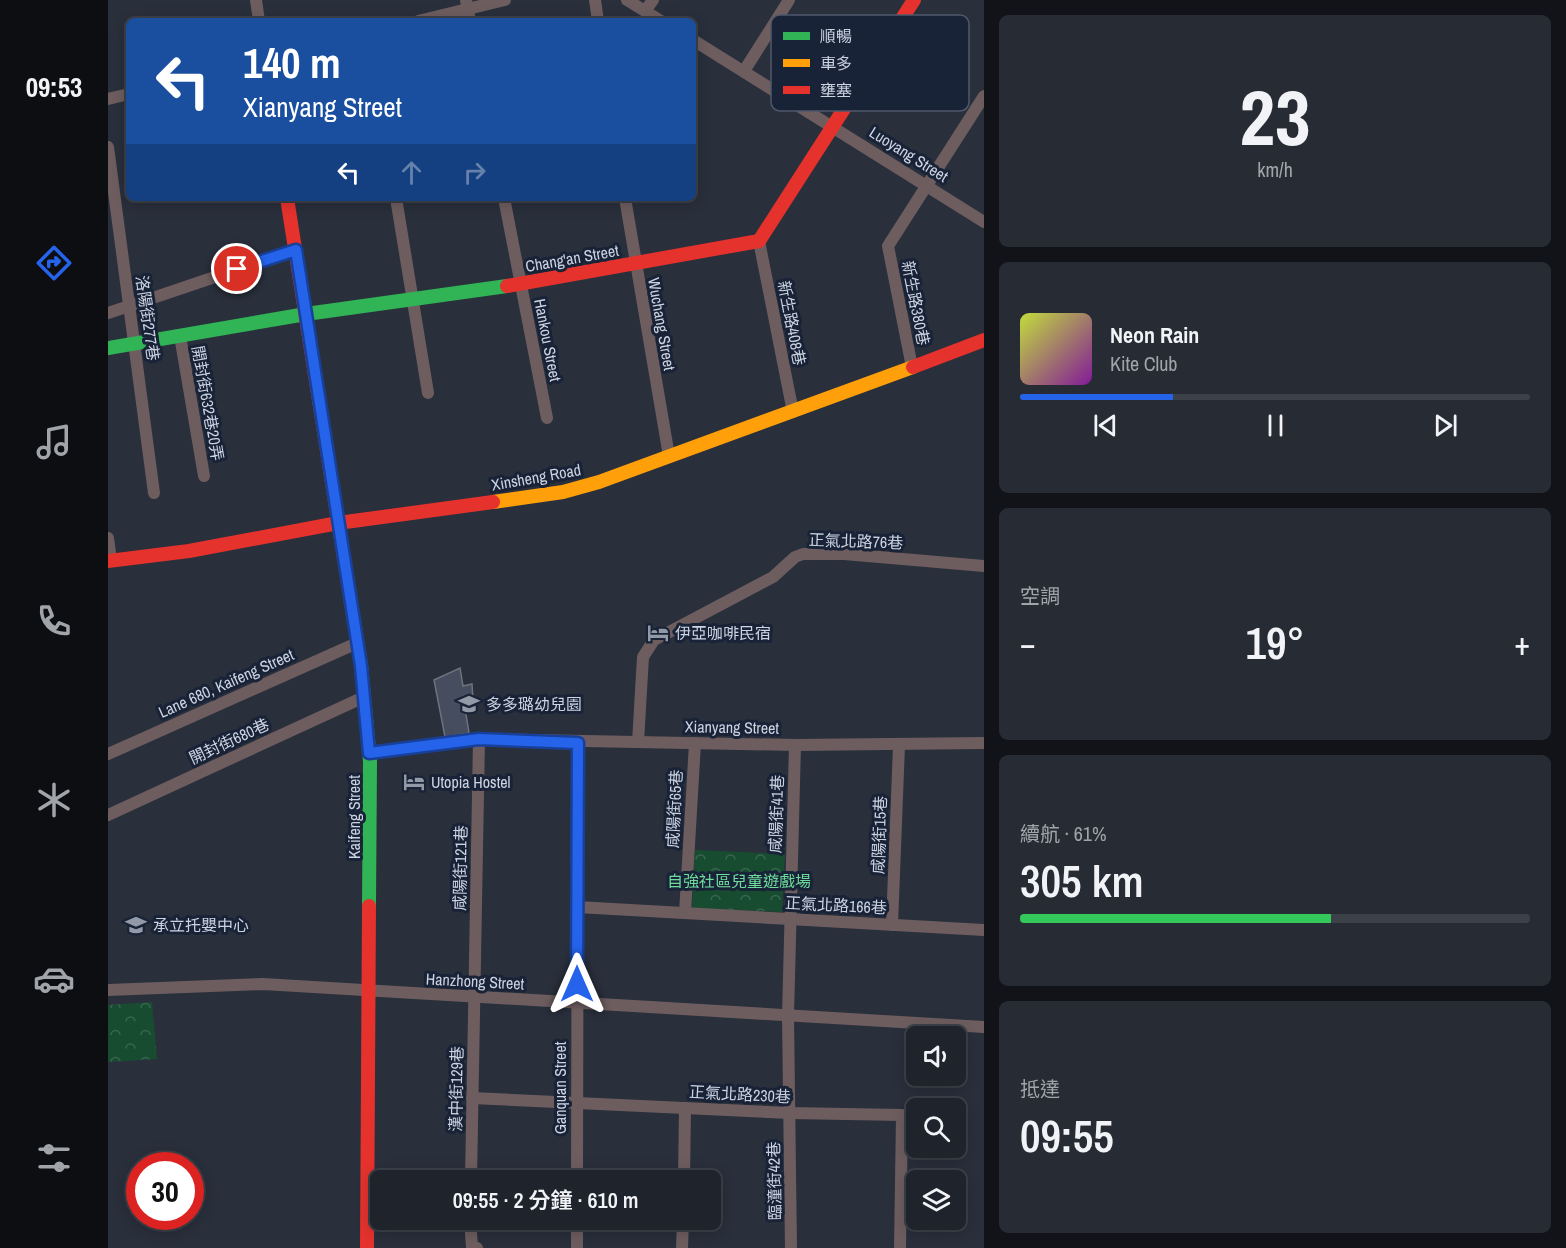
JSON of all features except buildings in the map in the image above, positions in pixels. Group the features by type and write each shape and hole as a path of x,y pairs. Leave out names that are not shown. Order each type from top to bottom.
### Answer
{"street":[{"path":"256,0 259,18"},
{"path":"432,18 505,0"},
{"path":"595,0 598,18"},
{"path":"627,0 656,18"},
{"path":"645,11 652,0"},
{"path":"779,15 789,0"},
{"path":"904,15 914,0"},
{"path":"744,71 771,28"},
{"name":"Luoyang Street","path":"696,42 771,88"},
{"path":"108,99 126,95"},
{"name":"新生路380巷","path":"912,367 888,246 984,96"},
{"name":"Luoyang Street","path":"809,111 984,222"},
{"path":"759,241 843,111"},
{"name":"洛陽街277巷","path":"108,147 154,493"},
{"name":"Kaifeng Street","path":"288,201 357,643 369,753 367,1248"},
{"name":"Hankou Street","path":"505,201 547,418"},
{"name":"Wuchang Street","path":"625,201 669,456"},
{"path":"398,204 428,393"},
{"name":"Chang'an Street","path":"108,348 306,314 520,284 759,241"},
{"name":"新生路408巷","path":"759,241 793,412"},
{"path":"108,313 296,250"},
{"name":"開封街632巷20弄","path":"180,336 204,476"},
{"name":"Xinsheng Road","path":"110,561 189,551 338,523 563,492 598,482 793,412 984,340"},
{"path":"108,538 110,561"},
{"name":"正氣北路76巷","path":"638,742 642,657 647,648 662,634 773,577 795,557 803,554 844,554 984,566"},
{"name":"Lane 680, Kaifeng Street","path":"108,754 357,643"},
{"name":"開封街680巷","path":"108,815 364,697"},
{"name":"Xianyang Street","path":"369,753 479,739 578,743 695,742 899,746 984,743"},
{"name":"咸陽街121巷","path":"474,998 479,739"},
{"name":"咸陽街65巷","path":"685,913 695,742"},
{"name":"Ganquan Street","path":"577,1170 578,743"},
{"name":"咸陽街41巷","path":"788,1016 795,745"},
{"name":"咸陽街15巷","path":"891,925 899,746"},
{"name":"正氣北路166巷","path":"577,907 984,930"},
{"name":"Hanzhong Street","path":"108,990 263,984 984,1028"},
{"name":"漢中街129巷","path":"471,1170 474,998"},
{"name":"臨潼街42巷","path":"788,1016 791,1248"},
{"name":"正氣北路230巷","path":"472,1098 789,1113 902,1115 900,1248"},
{"path":"684,1170 685,1108"},
{"path":"577,1230 577,1248"},
{"path":"682,1248 683,1230"}],"green space":[{"name":"自強社區兒童遊戲場","path":"695,850 785,854 782,912 692,908"},
{"path":"152,1002 157,1059 108,1062 108,1005"}],"traffic: fast":[{"path":"108,348 306,314 507,286"},
{"path":"353,615 361,665 370,761 369,906"}],"traffic: slow":[{"path":"493,502 563,492 599,482 913,367"}],"traffic: jam":[{"path":"904,15 914,0"},
{"path":"507,286 759,241 843,111"},
{"path":"287,201 353,615"},
{"path":"913,367 984,340"},
{"path":"108,561 189,551 338,523 493,502"},
{"path":"367,1248 369,906"}],"place":[{"name":"伊亞咖啡民宿","path":"658,633"},
{"name":"多多璐幼兒園","path":"469,704"},
{"name":"Utopia Hostel","path":"414,782"},
{"name":"承立托嬰中心","path":"136,925"}],"route":[{"path":"237,269 296,250 361,666 369,753 479,739 578,743 577,984"}]}
